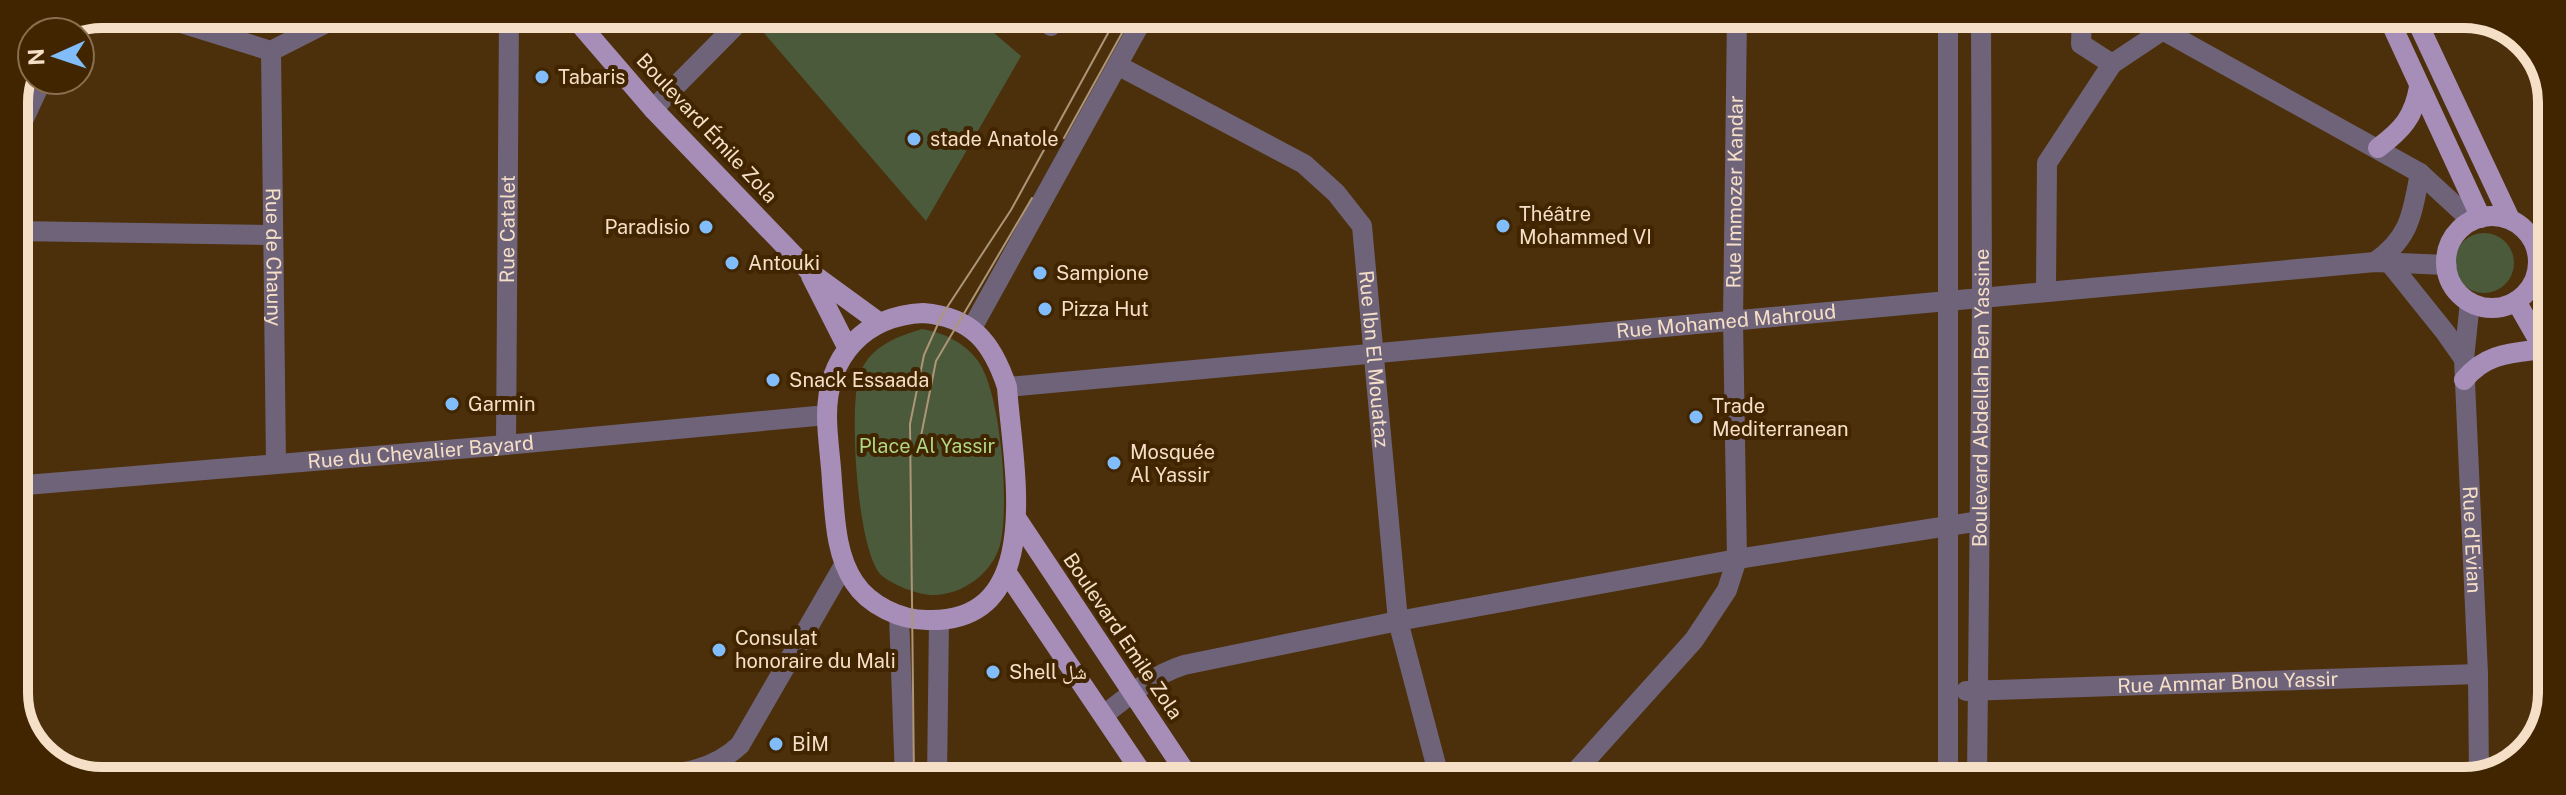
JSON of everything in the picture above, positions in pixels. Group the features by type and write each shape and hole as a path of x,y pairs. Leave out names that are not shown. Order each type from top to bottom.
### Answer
{"main road":[{"name":"Boulevard Émile Zola","path":"583,28 653,109 810,272 880,323"},
{"path":"2393,28 2476,219"},
{"path":"2420,28 2510,219"},
{"path":"2408,63 2432,53"},
{"path":"2378,148 2409,121 2416,106 2419,87"},
{"path":"2538,244 2510,219 2476,219 2453,238 2447,265 2455,289 2470,302 2498,308 2524,295 2535,279 2538,265"},
{"name":"Boulevard Émile Zola","path":"810,272 847,347"},
{"path":"2535,279 2538,284"},
{"path":"2516,301 2538,340"},
{"path":"923,313 942,315 972,328 993,353 1007,387 1017,519 1007,573 984,602 959,615 924,620 899,615 865,595 855,585 844,565 838,539 827,415 832,380 847,347 880,323 923,313"},
{"path":"2464,370 2491,357 2538,356"},
{"name":"Boulevard Emile Zola","path":"1017,519 1182,767"},
{"path":"1007,573 1138,767"}],"street":[{"path":"197,28 271,51 316,28"},
{"name":"Rue Catalet","path":"506,445 509,28"},
{"path":"653,109 733,28"},
{"path":"972,328 1138,28"},
{"name":"Rue Immozer Kandar","path":"1737,28 1733,320 1737,559"},
{"name":"Boulevard Abdellah Ben Yassine","path":"1948,28 1948,767"},
{"name":"Boulevard Abdellah Ben Yassine","path":"1977,767 1981,28"},
{"path":"2082,28 2081,44 2112,64"},
{"path":"2159,28 2420,173 2476,219"},
{"path":"2046,290 2047,163 2112,64 2163,30"},
{"name":"Rue de Chauny","path":"271,51 276,464"},
{"name":"Rue Ibn El Mouataz","path":"1119,66 1304,164 1336,193 1362,226 1376,353 1398,621 1437,767"},
{"path":"2420,173 2405,234 2382,262 2445,332 2464,370"},
{"path":"28,231 272,235"},
{"name":"Rue Mohamed Mahroud","path":"1007,387 2046,290 2382,262 2447,265"},
{"name":"Rue d'Evian","path":"2470,302 2464,370 2478,674 2479,765"},
{"name":"Rue du Chevalier Bayard","path":"28,485 827,415"},
{"path":"1104,715 1159,675 1184,665 1398,621 1737,559 1980,521"},
{"path":"1580,767 1694,640 1727,590 1737,559"},
{"path":"700,767 726,758 740,745 844,565"},
{"path":"899,615 905,767"},
{"path":"937,767 939,620"},
{"name":"Rue Ammar Bnou Yassir","path":"1949,691 2478,674"},
{"path":"723,767 726,758"}],"green space":[{"name":"stade Anatole","path":"760,28 988,28 1021,56 926,221"},
{"path":"2484,233 2496,235 2505,242 2512,251 2512,275 2505,284 2496,291 2484,293 2472,291 2463,284 2456,275 2454,263 2456,251 2463,242 2472,235"},
{"name":"Place Al Yassir","path":"922,329 953,339 978,361 986,376 998,423 1004,505 1000,545 983,574 953,592 931,595 892,582 881,575 873,561 861,509 855,445 856,390 865,364 885,344"}],"tram line":[{"path":"914,767 910,424 924,355 942,315 1011,210 1111,28"},
{"path":"1064,138 1125,28"},
{"path":"921,450 936,361 1032,198"}],"place":[{"name":"Tabaris","path":"542,77"},
{"name":"stade Anatole","path":"914,139"},
{"name":"Théâtre Mohammed VI","path":"1503,226"},
{"name":"Paradisio","path":"706,227"},
{"name":"Antouki","path":"732,263"},
{"name":"Sampione","path":"1040,273"},
{"name":"Pizza Hut","path":"1045,309"},
{"name":"Snack Essaada","path":"773,380"},
{"name":"Garmin","path":"452,404"},
{"name":"Trade Mediterranean","path":"1696,417"},
{"name":"Mosquée Al Yassir","path":"1114,463"},
{"name":"Consulat honoraire du Mali","path":"719,650"},
{"name":"Shell شل","path":"993,672"},
{"name":"BİM","path":"776,744"}]}
